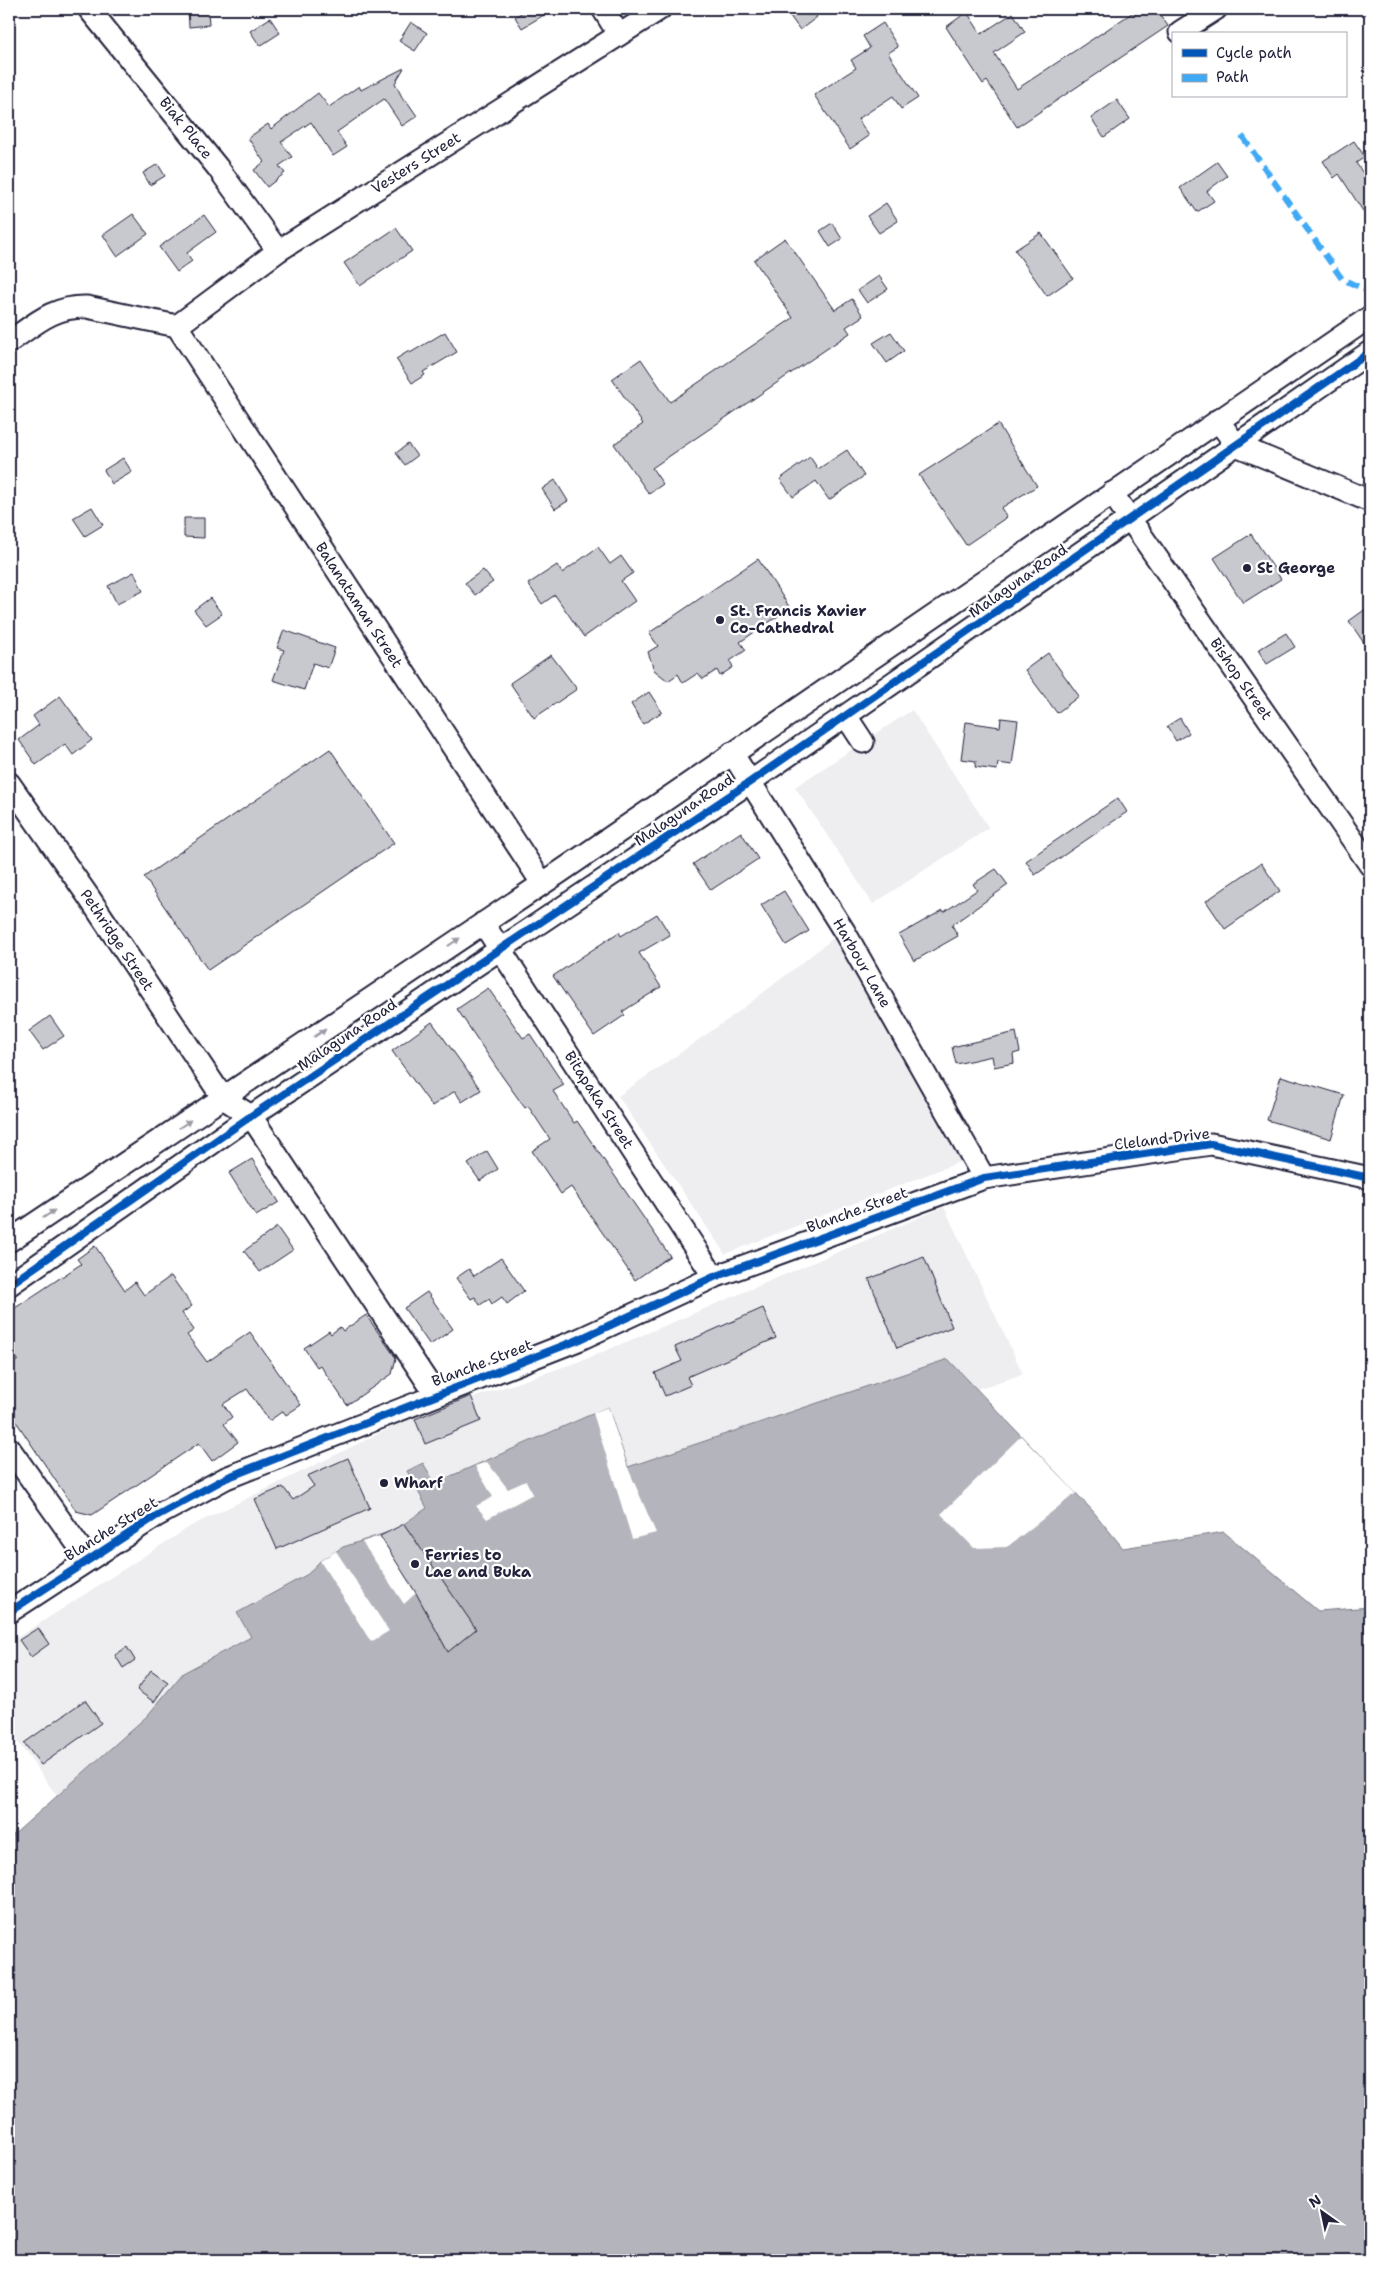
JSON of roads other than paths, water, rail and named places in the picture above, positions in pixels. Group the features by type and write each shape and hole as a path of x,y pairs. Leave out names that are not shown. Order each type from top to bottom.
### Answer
{"street":[{"name":"Biak Place","path":"90,9 218,168 278,251"},
{"path":"603,9 619,35"},
{"name":"Vesters Street","path":"177,326 278,251 660,9"},
{"path":"1180,32 1216,9"},
{"path":"9,342 54,311 77,307 177,326"},
{"name":"Malaguna Road","path":"9,1241 542,883 1370,317"},
{"name":"Balanataman Street","path":"177,326 542,883"},
{"name":"Malaguna Road","path":"9,1285 251,1116 750,782 1370,352"},
{"path":"1218,420 1236,445 1370,501"},
{"name":"Bishop Street","path":"1112,493 1370,865"},
{"path":"846,716 863,742"},
{"name":"Harbour Lane","path":"732,753 844,931 984,1178"},
{"name":"Pethridge Street","path":"9,783 88,896 223,1098"},
{"name":"Bitapaka Street","path":"483,923 714,1277"},
{"path":"223,1098 251,1116 436,1395"},
{"name":"Cleland Drive","path":"984,1178 1211,1144 1370,1178"},
{"name":"Blanche Street","path":"9,1612 156,1516 226,1478 578,1340 714,1277 984,1178"},
{"path":"9,1448 88,1559"}],"place":[{"name":"St George","path":"1247,568"},
{"name":"St. Francis Xavier Co-Cathedral","path":"720,620"},
{"name":"Wharf","path":"384,1483"},
{"name":"Ferries to Lae and Buka","path":"415,1564"}]}
